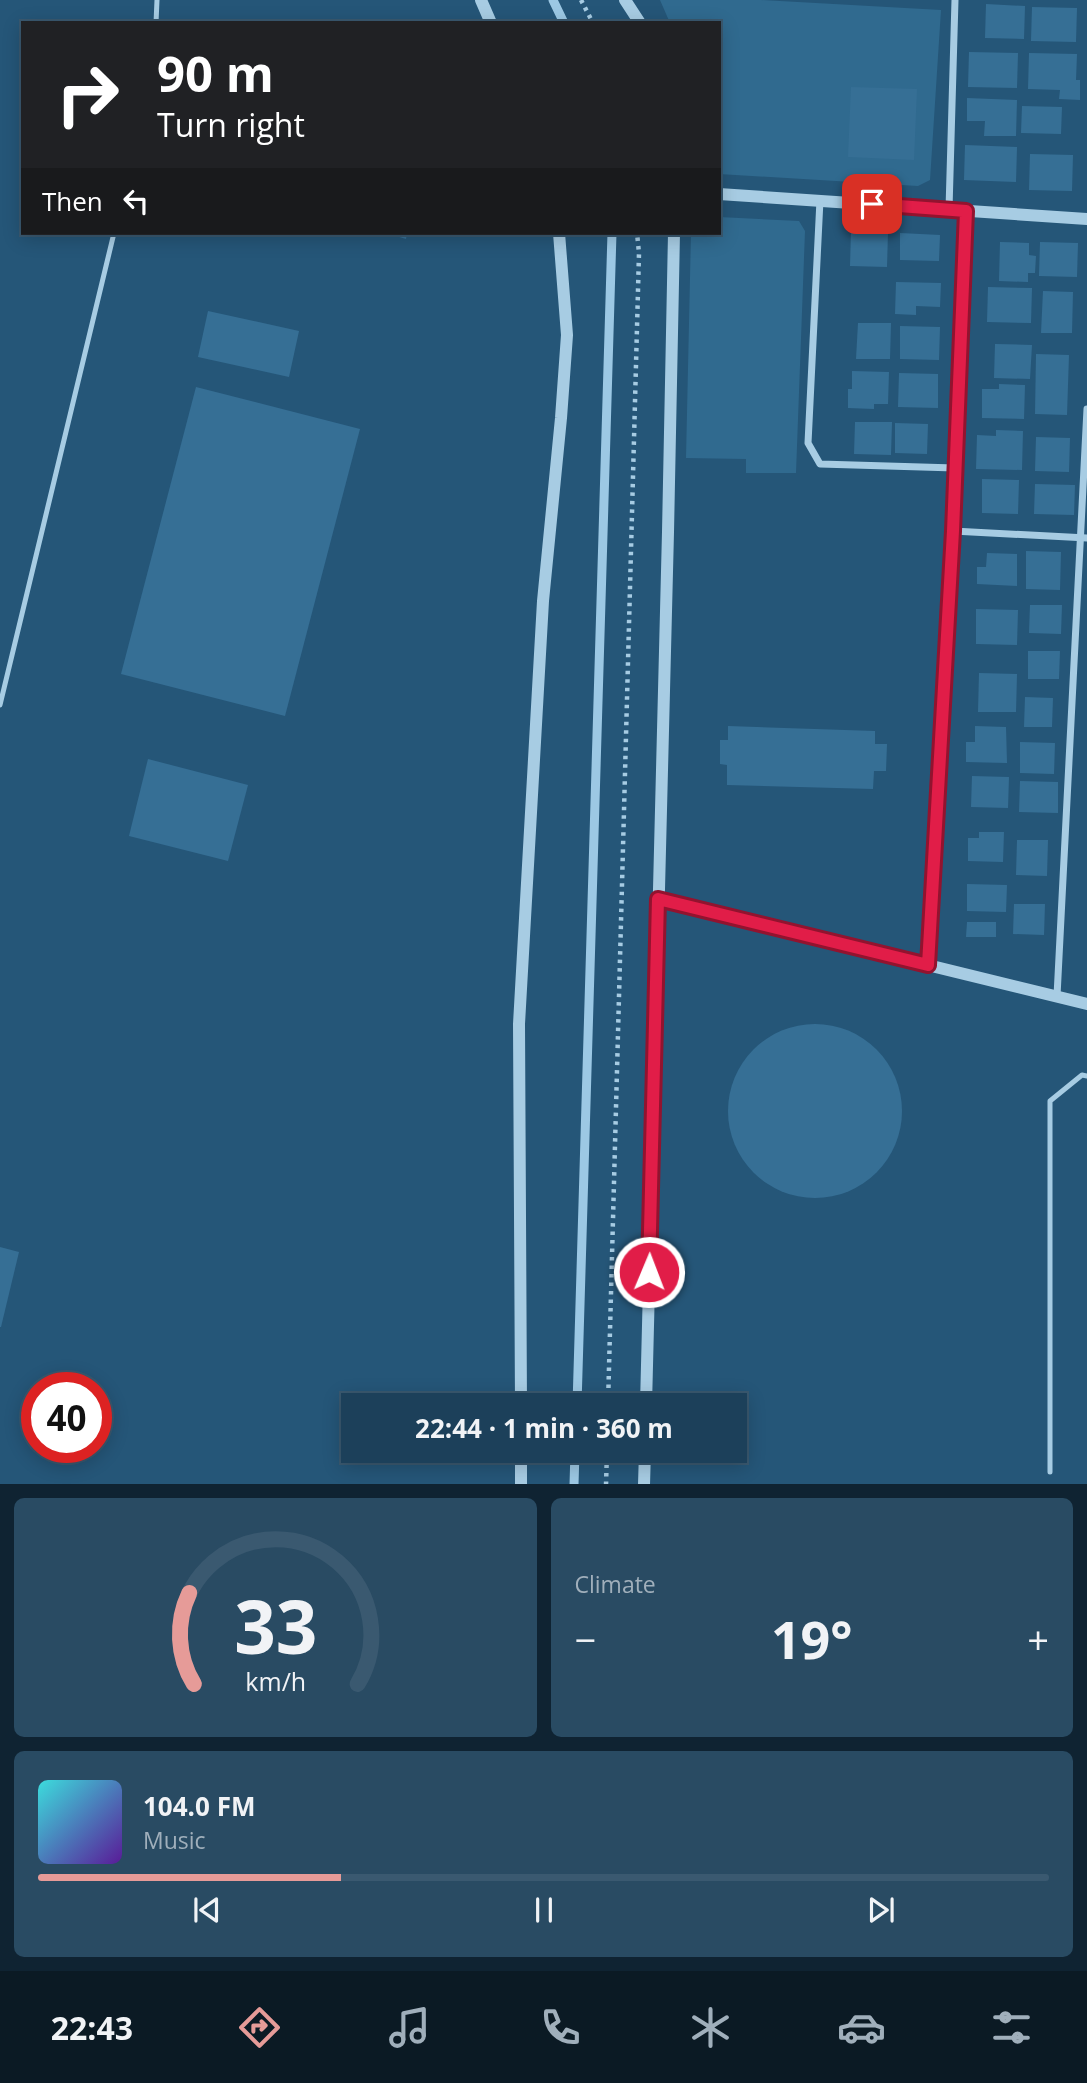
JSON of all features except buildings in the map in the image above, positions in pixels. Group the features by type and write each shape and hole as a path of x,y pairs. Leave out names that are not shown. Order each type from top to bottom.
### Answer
{"street":[{"path":"481,0 490,21"},
{"path":"625,0 639,21"},
{"path":"949,209 955,0"},
{"path":"721,194 1087,219"},
{"path":"820,200 808,443 820,464 955,468"},
{"path":"928,965 953,531 966,211"},
{"path":"521,1393 519,1024 543,601 567,335 559,235"},
{"path":"646,1393 674,235"},
{"path":"1056,996 1084,538 1087,409"},
{"path":"953,531 1084,538"},
{"path":"658,899 1087,1004"},
{"path":"521,1463 521,1484"},
{"path":"644,1484 645,1463"}],"lane":[{"path":"156,21 157,0"},
{"path":"0,705 114,235"},
{"path":"1051,1472 1050,1101 1082,1074 1087,1076"}],"path":[{"path":"581,0 592,21"},
{"path":"608,1393 639,253 637,235"},
{"path":"606,1484 607,1463"}],"shaded area":[{"path":"660,0 761,0 941,10 930,180 918,186 721,174 721,21 669,21"},
{"path":"721,217 799,221 805,231 796,473 746,473 746,459 686,458 691,235 721,235"}],"waterway":[{"path":"553,0 563,21"},
{"path":"577,1393 612,235"},
{"path":"574,1484 575,1463"}],"route":[{"path":"649,1272 658,899 928,965 953,531 966,211 872,204"}]}
